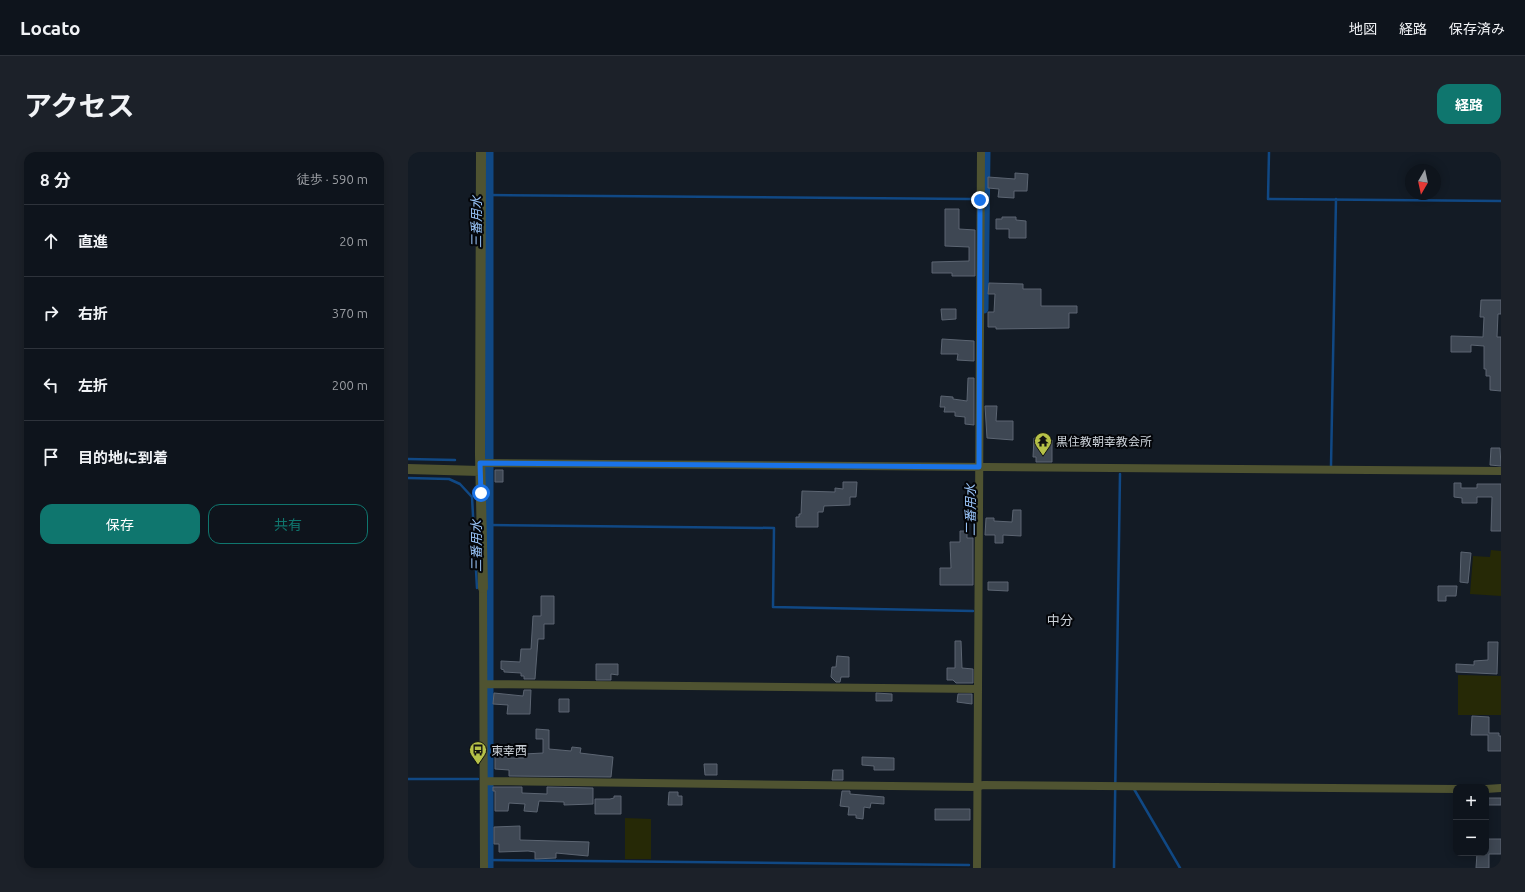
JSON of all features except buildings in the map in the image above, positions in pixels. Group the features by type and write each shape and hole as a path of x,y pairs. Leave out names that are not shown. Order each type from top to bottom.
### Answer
{"street":[{"path":"481,152 485,465 483,588 488,684 488,781 484,868"},
{"path":"977,868 980,786 978,689 982,467 981,152"},
{"path":"408,469 485,465 1501,471"},
{"path":"488,684 978,689"},
{"path":"488,781 1453,789"},
{"path":"1489,788 1501,788"}],"green space":[{"path":"1491,550 1501,551 1501,596 1470,594 1473,556 1490,557"},
{"path":"1458,675 1501,676 1501,715 1458,715"},
{"path":"625,818 651,819 651,859 625,859"}],"waterway":[{"name":"三番用水","path":"489,152 489,868"},
{"name":"二番用水","path":"984,309 986,152"},
{"path":"1269,152 1268,199 1501,201"},
{"path":"489,195 971,199"},
{"path":"1331,466 1336,199"},
{"path":"408,459 455,460"},
{"path":"1114,868 1120,474"},
{"path":"408,478 449,479 460,484 472,497 477,588"},
{"path":"489,525 774,528 773,607 973,611"},
{"path":"408,779 478,779"},
{"path":"1134,789 1180,868"},
{"path":"489,860 969,865"}],"place":[{"name":"黒住教朝幸教会所","path":"1043,456"},
{"name":"東幸西","path":"478,765"}],"district":[{"name":"中分","path":"1060,620"}],"route":[{"path":"481,493 480,463 979,467 978,404 980,323 980,200"}]}
